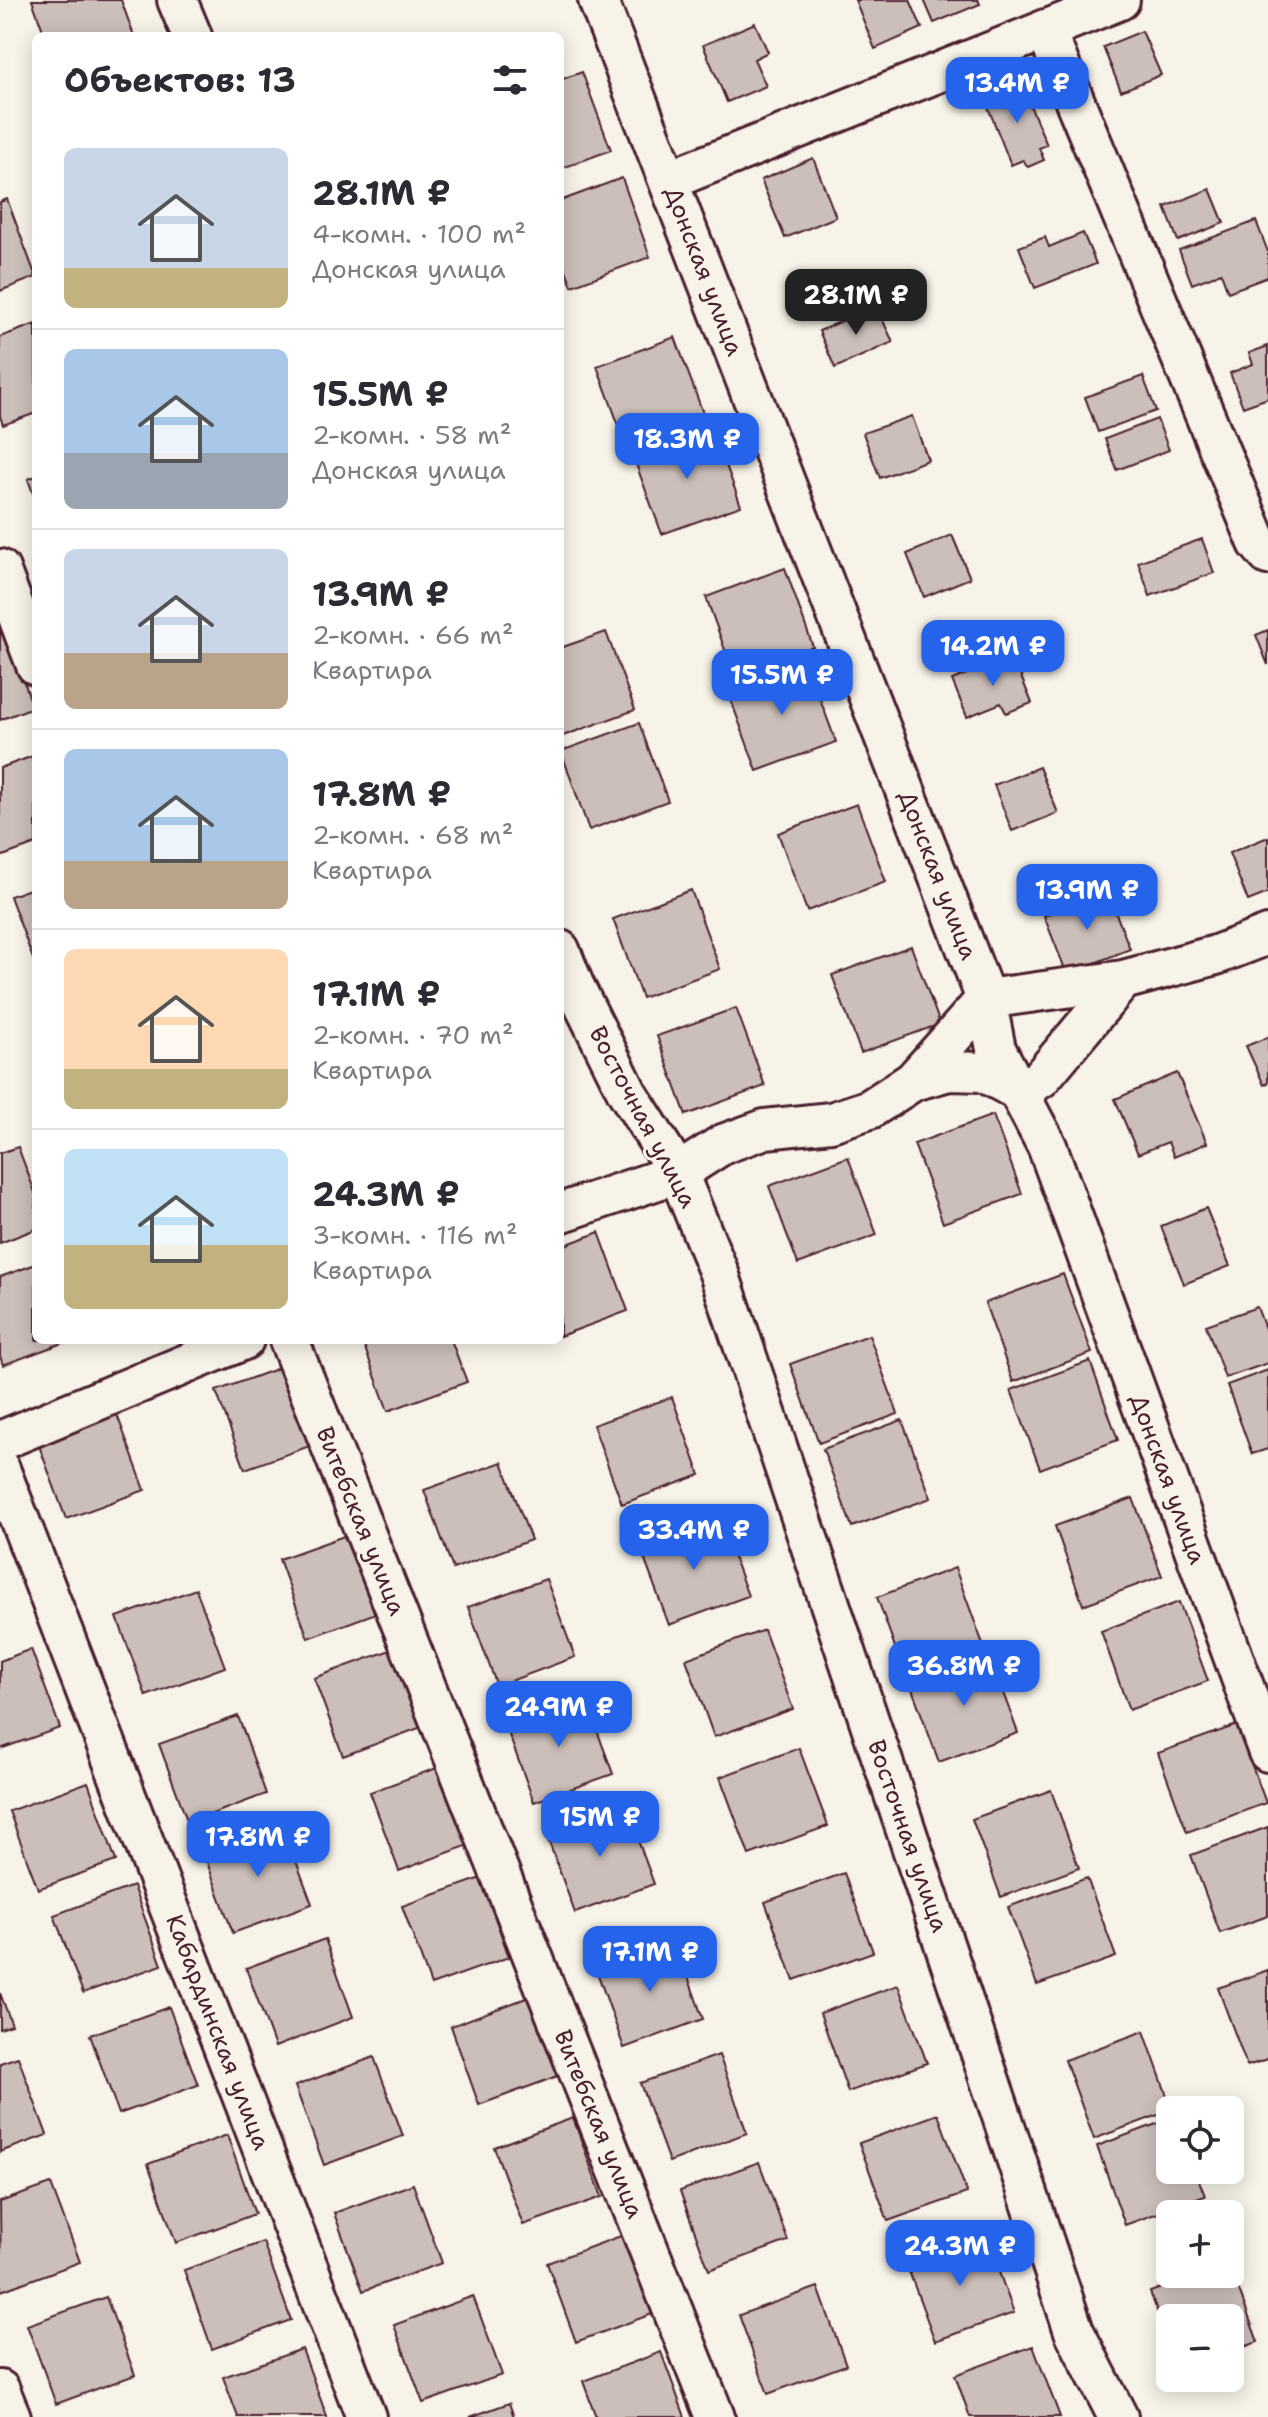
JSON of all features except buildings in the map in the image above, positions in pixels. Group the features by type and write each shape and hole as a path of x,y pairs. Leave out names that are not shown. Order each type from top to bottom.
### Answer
{"street":[{"path":"177,0 190,32"},
{"name":"Донская улица","path":"598,0 986,999 996,1049 1047,1146 1268,1752"},
{"path":"669,180 1120,0"},
{"path":"1045,29 1258,543 1268,555"},
{"path":"0,569 32,654"},
{"path":"564,1212 678,1173 723,1144 765,1129 831,1122 870,1109 913,1081 986,999 1123,980 1216,955 1268,935"},
{"name":"Восточная улица","path":"564,960 627,1092 678,1173 719,1273 1074,2331 1118,2417"},
{"path":"913,1081 949,1071 983,1072 1020,1092 1041,1078 1123,980"},
{"path":"0,1441 234,1344"},
{"name":"Витебская улица","path":"291,1344 715,2417"},
{"name":"Кабардинская улица","path":"0,1469 366,2417"},
{"path":"1247,1699 1268,1665"},
{"path":"0,2390 11,2417"}]}
